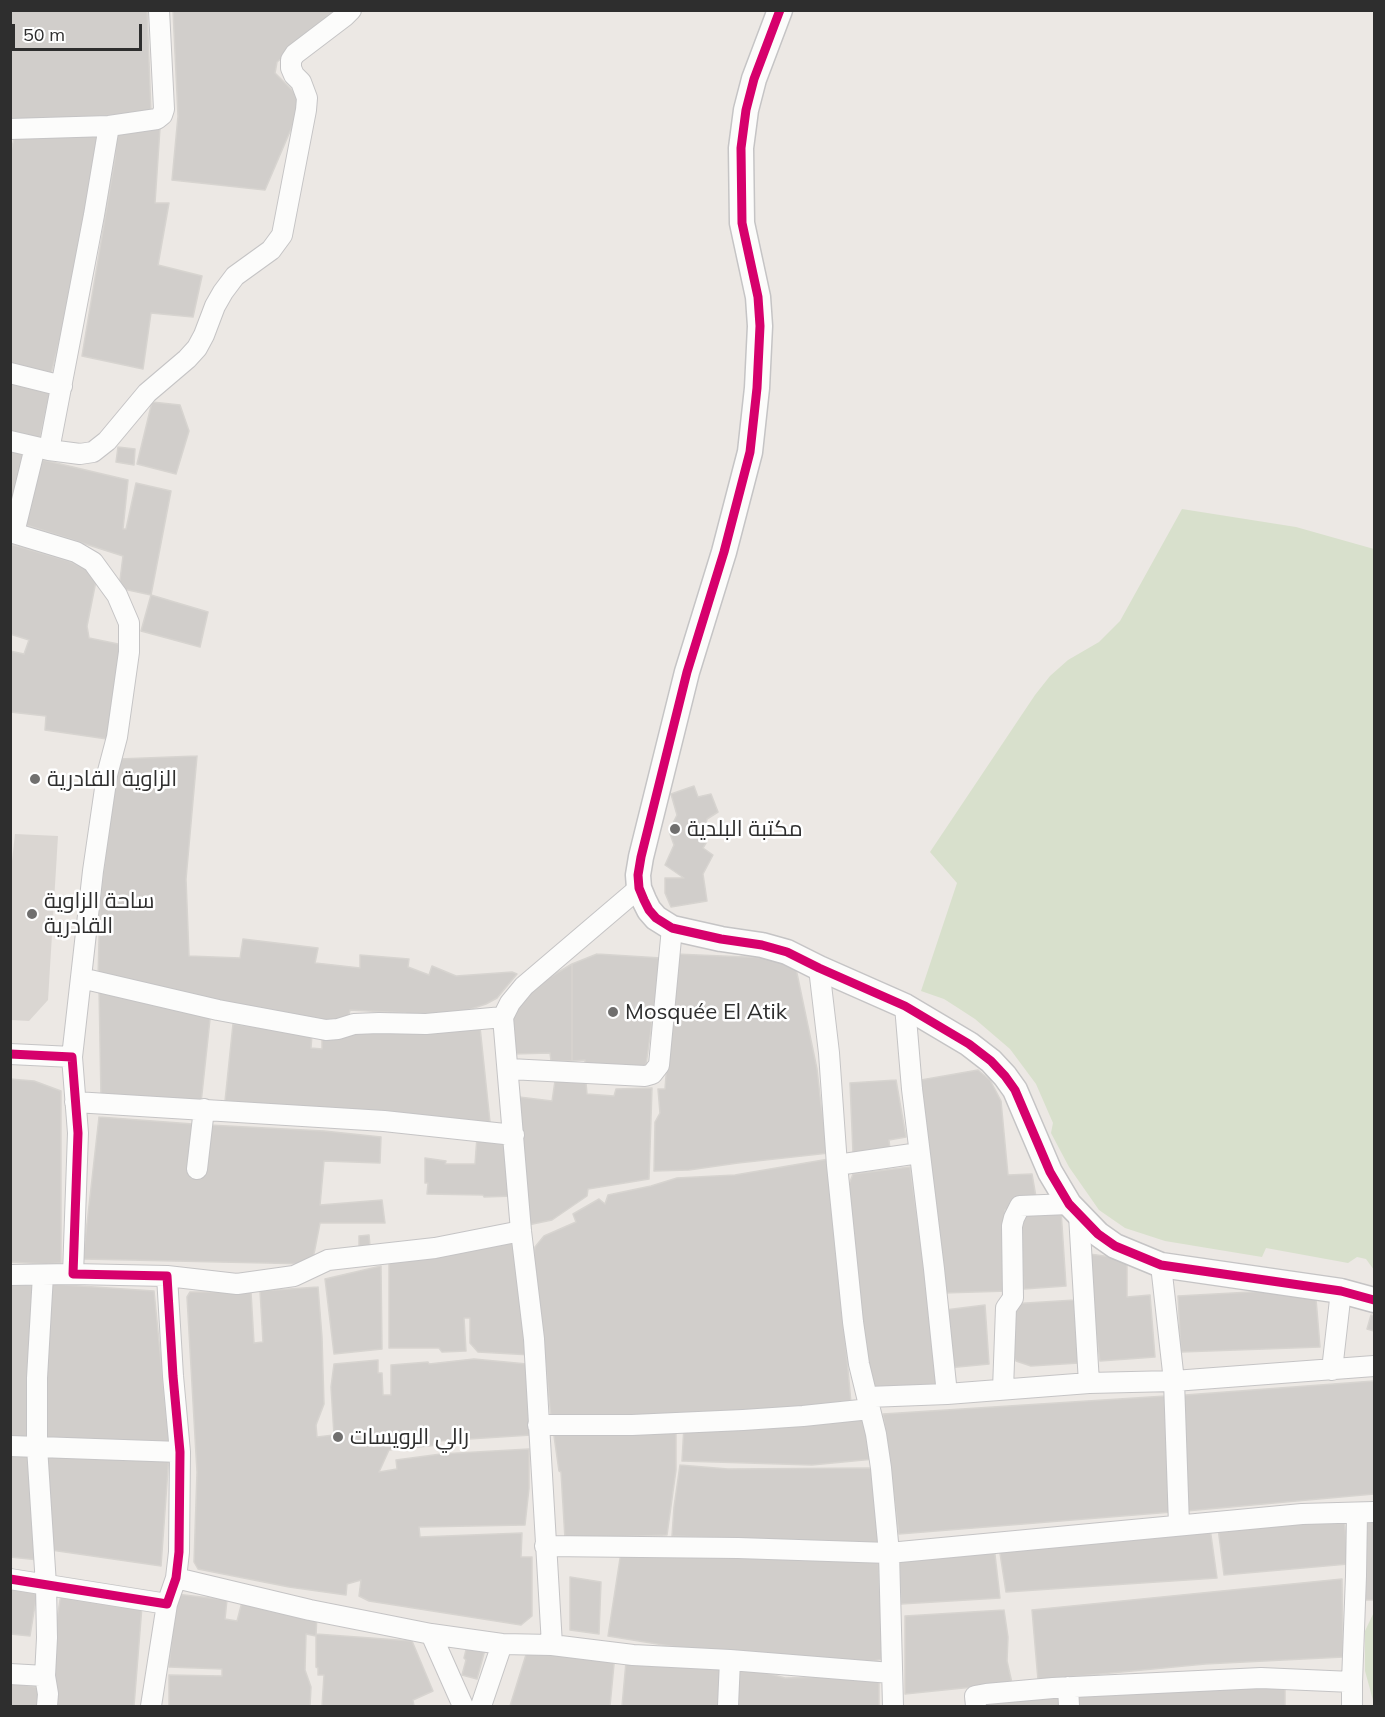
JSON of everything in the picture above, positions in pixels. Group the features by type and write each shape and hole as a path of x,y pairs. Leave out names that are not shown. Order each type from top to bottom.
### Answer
{"street":[{"path":"10,129 109,126 152,121 162,115 164,109 159,10"},
{"path":"10,441 42,449 80,454 93,452 107,441 147,393 197,348 214,306 235,276 259,260 282,235 307,98 301,82 291,68 291,60 295,54 351,10"},
{"path":"780,10 754,79 746,110 741,148 742,223 758,297 760,326 757,388 750,452 730,530 687,672 641,857 638,875 639,888 649,910 672,928 787,952 905,1006 969,1044 991,1061 1015,1090 1050,1172 1074,1209 1098,1234 1115,1246 1161,1265 1341,1291 1374,1300"},
{"path":"73,1275 78,1133 72,1057 93,871 106,786 121,713 129,652 129,623 117,595 93,562 76,552 12,532 62,386 109,126"},
{"path":"10,373 62,386"},
{"path":"552,1645 534,1339 521,1231 503,1017 510,1003 524,986 639,888"},
{"path":"509,1069 645,1076 652,1074 659,1065 672,928"},
{"path":"819,968 829,1053 837,1165 853,1323 859,1364 876,1434 881,1468 889,1553 892,1707"},
{"path":"81,978 218,1010 326,1030 354,1024 426,1024 503,1017"},
{"path":"905,1006 919,1153 947,1394"},
{"path":"10,1054 72,1057"},
{"path":"75,1102 384,1121 514,1136"},
{"path":"197,1169 204,1109"},
{"path":"837,1165 919,1153"},
{"path":"1003,1389 1006,1308 1013,1298 1012,1226 1014,1218 1020,1206 1074,1209"},
{"path":"1074,1209 1089,1383"},
{"path":"10,1275 167,1276 237,1284 294,1276 328,1260 435,1248 521,1231"},
{"path":"1161,1265 1174,1381 1179,1525"},
{"path":"43,1275 37,1447 46,1584 47,1707"},
{"path":"151,1707 167,1604 176,1578 178,1552 180,1452 167,1276"},
{"path":"1332,1370 1341,1291"},
{"path":"538,1425 632,1425 803,1416 869,1403 1003,1389 1089,1383 1174,1381 1374,1366"},
{"path":"10,1446 180,1452"},
{"path":"545,1546 738,1548 889,1553 1302,1514 1366,1512 1356,1576 1354,1698 1261,1678 1068,1697 986,1694 975,1696 976,1707"},
{"path":"176,1578 310,1610 431,1634 502,1644 552,1645 633,1655 891,1673"},
{"path":"10,1580 167,1604"},
{"path":"431,1634 463,1707"},
{"path":"481,1707 502,1644"},
{"path":"728,1707 730,1660"},
{"path":"10,1674 45,1676"}],"green space":[{"path":"1182,509 1296,527 1374,549 1374,1270 1366,1259 1357,1257 1348,1263 1266,1248 1262,1257 1165,1241 1125,1228 1099,1210 1069,1167 1051,1133 1053,1123 1036,1084 1010,1049 975,1019 944,999 921,991 957,883 930,852 1050,676 1068,660 1099,642 1120,621"},
{"path":"1374,1612 1374,1704 1365,1671 1365,1631"}],"shaded area":[{"name":"ساحة الزاوية القادرية","path":"15,834 58,836 48,1000 29,1021 11,1020 10,879"}],"building":[{"path":"10,10 147,10 151,113 10,121"},
{"path":"173,10 339,10 277,62 275,73 303,101 265,190 172,180 178,116"},
{"path":"160,128 155,203 169,203 158,265 202,276 193,317 151,313 143,369 82,356 115,158 117,129"},
{"path":"99,132 66,315 50,378 10,369 10,155 15,135"},
{"path":"10,377 51,388 39,442 10,435"},
{"path":"152,402 180,405 189,431 176,474 137,464"},
{"path":"118,447 135,449 134,465 116,462"},
{"path":"10,450 31,454 10,520"},
{"path":"39,459 128,480 123,529 126,529 136,483 171,491 151,595 119,588 123,556 23,524"},
{"path":"10,544 69,561 88,570 96,581 87,626 89,638 123,645 114,740 45,730 46,716 10,712 10,651 24,654 29,640 10,634"},
{"path":"151,595 208,612 200,647 141,631"},
{"path":"197,756 186,879 189,956 240,958 243,939 318,948 315,963 360,968 360,955 409,959 408,967 429,975 432,966 456,976 512,972 517,974 497,998 459,1013 413,1018 406,1013 350,1010 348,1019 322,1022 98,979 100,900 119,759"},
{"path":"694,786 698,797 711,794 718,812 707,819 702,839 706,843 703,848 713,855 703,874 707,901 671,907 665,893 665,878 684,878 665,865 674,845 669,831 677,815 671,794"},
{"name":"Mosquée El Atik","path":"597,954 661,958 645,1072 585,1067 585,1060 572,1061 572,964"},
{"path":"675,954 794,959 817,1069 829,1153 689,1170 654,1171 655,1122 660,1113 658,1089 665,1089"},
{"path":"572,964 572,1061 551,1061 550,1053 513,1054 510,1013 535,986"},
{"path":"99,987 211,1010 201,1103 101,1099"},
{"path":"233,1024 312,1034 311,1048 322,1049 322,1038 352,1027 480,1027 490,1122 488,1124 225,1101"},
{"path":"978,1070 990,1080 1001,1101 1008,1175 1032,1174 1036,1197 1012,1200 1014,1210 1005,1210 1008,1291 943,1293 921,1080"},
{"path":"10,1079 34,1081 61,1091 61,1263 10,1262"},
{"path":"896,1080 906,1137 889,1140 890,1150 853,1153 850,1083"},
{"path":"555,1081 586,1083 587,1094 614,1096 616,1089 652,1088 649,1179 588,1189 587,1196 552,1220 528,1225 519,1097 552,1101"},
{"path":"99,1117 193,1124 191,1178 201,1179 209,1125 324,1131 381,1137 380,1163 324,1161 320,1205 382,1200 385,1223 320,1223 312,1264 83,1259"},
{"path":"477,1137 512,1140 514,1196 427,1194 425,1158 446,1161 445,1164 475,1164"},
{"path":"829,1159 851,1403 686,1416 551,1418 533,1262 535,1247 544,1236 576,1222 573,1214 599,1199 605,1204 608,1195 677,1178 735,1175"},
{"path":"910,1167 939,1384 874,1388 866,1360 848,1187 853,1174"},
{"path":"1061,1210 1066,1286 1024,1289 1020,1211"},
{"path":"369,1235 370,1246 359,1247 359,1236"},
{"path":"518,1240 531,1355 478,1352 470,1343 470,1318 464,1318 466,1351 442,1352 439,1348 389,1348 389,1263"},
{"path":"1089,1254 1127,1259 1127,1297 1150,1295 1155,1357 1100,1361 1091,1296"},
{"path":"381,1266 382,1349 334,1354 325,1279"},
{"path":"10,1284 38,1286 33,1438 10,1436"},
{"path":"50,1284 154,1291 169,1443 46,1441 46,1360"},
{"path":"318,1287 324,1404 316,1425 317,1437 334,1435 331,1387 334,1364 378,1360 378,1373 382,1373 383,1395 391,1395 391,1365 474,1359 527,1364 531,1435 438,1441 438,1445 389,1450 379,1472 397,1469 396,1460 441,1454 529,1449 529,1488 525,1525 419,1527 420,1537 522,1533 521,1557 532,1557 532,1616 521,1625 369,1601 359,1596 361,1580 347,1584 346,1595 289,1587 198,1569 194,1562 197,1472 187,1297 190,1292 251,1292 254,1343 263,1342 260,1291"},
{"path":"1306,1289 1316,1299 1320,1347 1181,1352 1178,1296"},
{"path":"1075,1300 1079,1363 1031,1366 1016,1361 1011,1352 1010,1304"},
{"path":"985,1305 989,1364 947,1368 945,1310"},
{"path":"1371,1315 1374,1316 1374,1331 1367,1329"},
{"path":"1374,1381 1374,1494 1186,1511 1185,1395"},
{"path":"1166,1396 1172,1512 899,1534 883,1414"},
{"path":"868,1414 874,1459 812,1465 682,1461 684,1426"},
{"path":"676,1428 676,1470 667,1535 565,1539 561,1472 553,1429"},
{"path":"10,1452 29,1454 39,1560 10,1557"},
{"path":"46,1454 169,1455 161,1566 51,1550"},
{"path":"680,1465 728,1469 874,1468 878,1544 672,1536"},
{"path":"1344,1516 1348,1564 1224,1575 1218,1528"},
{"path":"1367,1516 1374,1516 1374,1600 1364,1600"},
{"path":"1210,1528 1217,1578 1006,1592 999,1547"},
{"path":"994,1546 1000,1598 901,1604 899,1555"},
{"path":"621,1552 878,1557 883,1659 868,1662 825,1660 682,1648 608,1636"},
{"path":"570,1577 601,1582 599,1634 570,1630"},
{"path":"1342,1579 1343,1657 1205,1664 1038,1680 1032,1610"},
{"path":"10,1585 37,1593 30,1636 10,1634"},
{"path":"61,1594 142,1606 134,1706 53,1706 51,1656"},
{"path":"176,1594 227,1600 225,1619 237,1621 242,1602 270,1605 270,1611 317,1613 316,1636 306,1634 305,1670 311,1687 310,1706 169,1706 169,1675 222,1676 222,1669 169,1667"},
{"path":"1004,1610 1008,1637 1007,1661 1012,1683 905,1694 905,1616"},
{"path":"316,1634 412,1641 433,1691 413,1700 414,1706 322,1706 324,1675 318,1675 316,1667"},
{"path":"468,1642 486,1646 477,1679 462,1675"},
{"path":"529,1645 615,1654 610,1706 510,1706"},
{"path":"626,1662 720,1665 718,1706 622,1706"},
{"path":"737,1665 785,1678 832,1677 879,1681 879,1706 734,1706"},
{"path":"10,1677 20,1684 41,1688 39,1706 10,1706"},
{"path":"1285,1685 1285,1706 1074,1706 1073,1690"},
{"path":"1062,1692 1064,1706 984,1706 984,1698"}],"cycle path":[{"path":"780,10 754,79 746,110 741,148 742,223 758,297 760,326 757,388 750,452 724,552 687,672 641,857 638,875 639,888 644,900 656,918 672,928 787,952 905,1006 969,1044 991,1061 1015,1090 1050,1172 1069,1204 1098,1234 1115,1246 1161,1265 1341,1291 1374,1300"},
{"path":"10,1054 72,1057 78,1133 73,1274 167,1276 180,1452 179,1552 176,1578 167,1604 10,1579"}],"place":[{"name":"الزاوية القادرية","path":"35,779"},
{"name":"مكتبة البلدية","path":"675,829"},
{"name":"ساحة الزاوية القادرية","path":"32,914"},
{"name":"Mosquée El Atik","path":"613,1012"},
{"name":"رالي الرويسات","path":"338,1437"}]}
